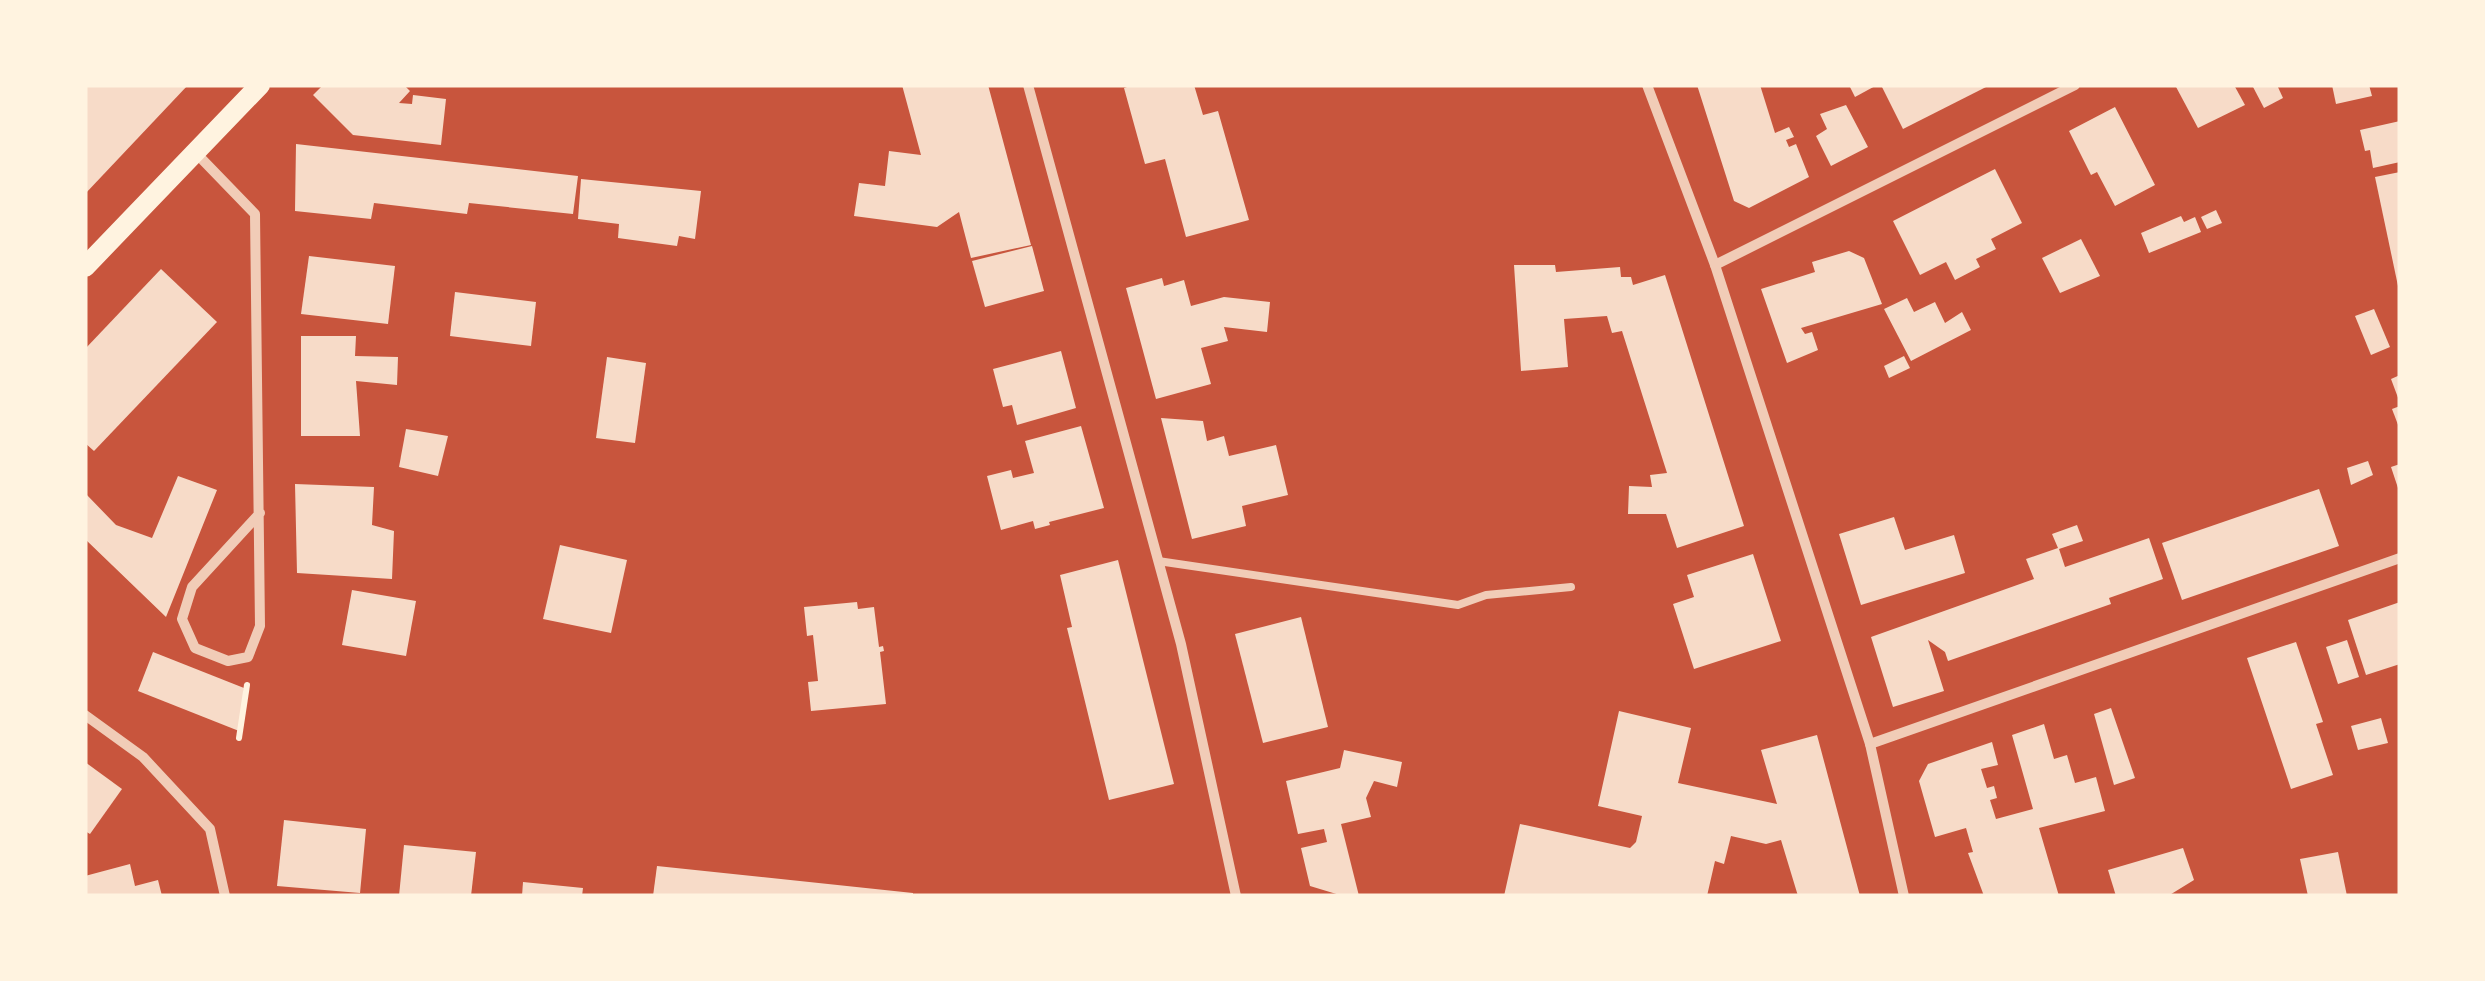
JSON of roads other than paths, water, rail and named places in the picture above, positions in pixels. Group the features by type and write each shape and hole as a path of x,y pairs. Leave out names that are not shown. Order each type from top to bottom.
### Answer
{"main road":[{"path":"85,268 260,85"}],"street":[{"path":"1028,85 1182,644 1236,896"},
{"path":"1647,85 1715,265 1870,744 1904,896"},
{"path":"1715,265 2075,85"},
{"path":"196,153 256,214 260,513 260,626 248,656 228,661 195,648 182,620 192,587 260,513"},
{"path":"1870,744 2400,558"},
{"path":"85,715 143,757 210,829 225,896"}],"lane":[{"path":"1158,561 1458,606 1486,595 1571,586"}]}
